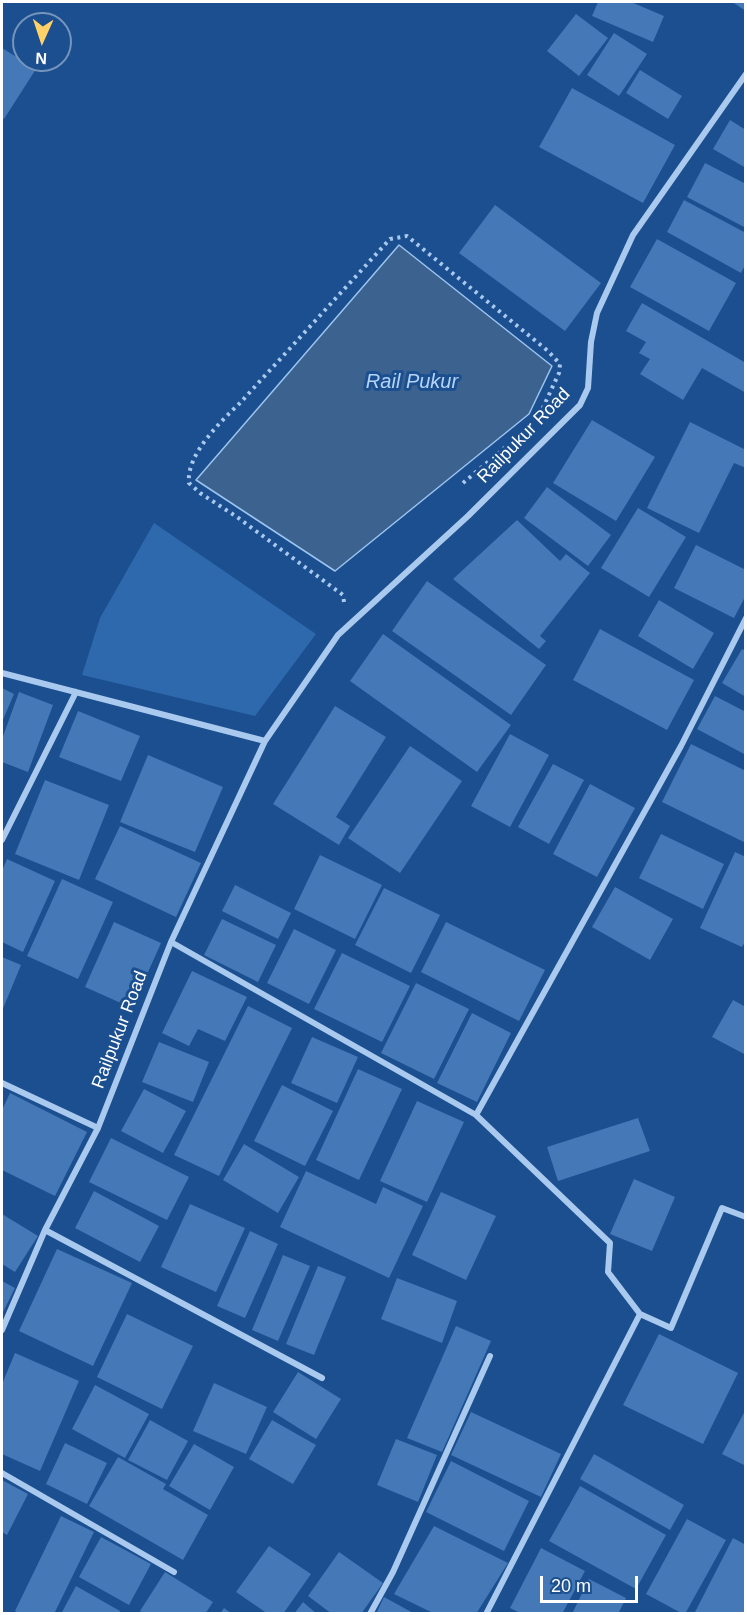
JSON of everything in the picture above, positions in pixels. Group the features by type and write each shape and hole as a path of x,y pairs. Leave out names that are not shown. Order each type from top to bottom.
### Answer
{"street":[{"name":"Railpukur Road","path":"2,1330 45,1230 98,1128 171,942 265,741 338,635 468,516 580,405 588,388 591,342 597,313 628,246 746,74"},
{"path":"476,1115 681,746 746,618"},
{"path":"2,673 265,741"},
{"path":"2,840 76,692"},
{"path":"171,942 476,1115 610,1243 608,1272 640,1314 671,1328 722,1208 746,1217"},
{"path":"2,1083 98,1128"},
{"path":"45,1230 322,1378"},
{"path":"486,1614 640,1314"},
{"path":"370,1614 393,1572 490,1356"},
{"path":"2,1473 174,1572"}],"path":[{"path":"347,627 342,595 189,483 188,473 198,453 218,424 240,403 390,239 407,236 548,351 560,364 560,373 544,409 538,416"},
{"path":"463,483 511,442"}],"shaded area":[{"path":"154,523 316,634 255,716 82,675 100,618"}],"water":[{"name":"Rail Pukur","path":"399,245 552,366 529,414 335,571 196,480"}],"building":[{"path":"598,2 631,2 664,16 653,42 592,16"},
{"path":"732,2 746,2 746,11"},
{"path":"576,14 608,38 579,76 547,51"},
{"path":"614,33 647,54 619,96 587,75"},
{"path":"2,48 12,54 12,72 34,72 4,119 2,118"},
{"path":"640,70 682,96 668,119 626,93"},
{"path":"572,88 675,145 643,203 539,147"},
{"path":"730,120 746,130 746,168 713,149"},
{"path":"705,163 746,184 746,228 687,197"},
{"path":"684,200 746,233 746,263 741,273 667,232"},
{"path":"495,205 601,283 565,331 459,253"},
{"path":"657,239 736,283 709,331 630,287"},
{"path":"642,303 746,363 746,393 702,368 683,400 640,374 650,359 639,353 646,342 626,331"},
{"path":"592,420 655,457 616,521 553,483"},
{"path":"690,422 746,450 746,468 734,463 699,533 647,508"},
{"path":"547,487 611,535 588,566 524,518"},
{"path":"638,508 686,537 649,597 601,568"},
{"path":"517,520 560,561 566,554 590,573 540,636 546,641 539,649 453,579"},
{"path":"696,545 746,570 746,595 734,618 674,588"},
{"path":"427,581 546,665 511,715 392,631"},
{"path":"659,600 714,633 693,669 638,636"},
{"path":"600,629 694,680 667,730 573,680"},
{"path":"383,634 511,725 477,772 350,681"},
{"path":"742,649 746,651 746,697 722,683"},
{"path":"2,688 14,694 2,722"},
{"path":"19,692 53,705 28,772 2,762 2,739"},
{"path":"715,696 746,712 746,755 697,729"},
{"path":"335,706 386,737 336,817 350,826 339,845 273,804"},
{"path":"78,711 140,736 121,781 59,757"},
{"path":"510,734 549,755 510,827 471,806"},
{"path":"691,744 746,771 746,843 662,802"},
{"path":"410,746 462,781 400,873 348,838"},
{"path":"148,755 223,787 195,852 120,822"},
{"path":"553,764 584,780 549,844 518,827"},
{"path":"45,780 109,805 79,880 15,854"},
{"path":"590,784 635,808 597,877 553,854"},
{"path":"120,826 201,863 176,917 95,879"},
{"path":"661,834 724,864 703,909 639,878"},
{"path":"735,852 746,857 746,940 742,947 700,928"},
{"path":"320,855 382,885 355,939 294,909"},
{"path":"7,859 55,881 23,952 2,942 2,871"},
{"path":"62,879 113,902 78,979 27,956"},
{"path":"235,885 291,913 278,939 222,911"},
{"path":"615,887 673,919 650,960 592,927"},
{"path":"384,888 440,915 411,973 355,945"},
{"path":"222,919 276,945 258,982 204,955"},
{"path":"114,922 161,943 132,1008 85,987"},
{"path":"446,922 545,970 519,1021 421,972"},
{"path":"294,929 336,950 309,1004 267,983"},
{"path":"342,953 410,986 382,1042 314,1009"},
{"path":"2,957 21,965 2,1011"},
{"path":"192,971 247,997 225,1041 198,1029 189,1046 162,1033"},
{"path":"416,983 469,1009 434,1079 381,1053"},
{"path":"733,1000 746,1007 746,1055 712,1037"},
{"path":"248,1006 292,1028 219,1176 174,1155"},
{"path":"472,1013 511,1033 477,1102 437,1083"},
{"path":"312,1037 358,1057 337,1103 291,1083"},
{"path":"159,1042 209,1062 193,1102 142,1082"},
{"path":"358,1069 402,1089 359,1180 316,1160"},
{"path":"282,1085 333,1111 305,1166 254,1141"},
{"path":"144,1089 186,1111 163,1153 121,1131"},
{"path":"10,1093 87,1132 55,1196 2,1170 2,1110"},
{"path":"417,1101 464,1122 427,1202 380,1181"},
{"path":"638,1118 650,1151 558,1181 547,1147"},
{"path":"111,1138 189,1177 167,1220 89,1182"},
{"path":"244,1144 299,1177 278,1213 223,1180"},
{"path":"306,1171 376,1204 383,1187 423,1206 389,1278 280,1227"},
{"path":"634,1179 675,1197 652,1251 610,1234"},
{"path":"94,1191 159,1226 140,1262 75,1228"},
{"path":"441,1192 496,1216 466,1280 412,1255"},
{"path":"190,1204 245,1228 216,1292 161,1267"},
{"path":"2,1214 38,1236 15,1272 2,1264"},
{"path":"250,1231 278,1244 245,1318 217,1306"},
{"path":"57,1249 132,1283 93,1366 19,1331"},
{"path":"283,1255 310,1266 278,1341 252,1330"},
{"path":"318,1266 346,1277 314,1355 286,1344"},
{"path":"397,1278 457,1301 442,1343 381,1319"},
{"path":"2,1281 15,1288 2,1314"},
{"path":"127,1314 193,1346 162,1409 97,1377"},
{"path":"456,1326 491,1341 442,1452 407,1438"},
{"path":"659,1334 738,1373 703,1444 623,1405"},
{"path":"15,1353 79,1381 40,1471 2,1454 2,1384"},
{"path":"298,1372 341,1399 316,1439 273,1412"},
{"path":"214,1383 267,1407 246,1454 193,1431"},
{"path":"95,1385 149,1414 125,1458 72,1429"},
{"path":"746,1409 746,1466 722,1454"},
{"path":"471,1412 561,1454 541,1497 451,1455"},
{"path":"150,1420 188,1441 167,1480 128,1460"},
{"path":"272,1420 316,1445 293,1484 249,1459"},
{"path":"396,1439 437,1455 418,1502 377,1485"},
{"path":"65,1443 107,1463 87,1504 46,1484"},
{"path":"194,1444 234,1467 210,1510 169,1486"},
{"path":"594,1454 684,1505 670,1530 580,1479"},
{"path":"118,1457 166,1484 163,1489 208,1515 183,1560 89,1506"},
{"path":"451,1461 529,1501 504,1551 426,1512"},
{"path":"2,1480 28,1494 7,1535 2,1532"},
{"path":"580,1486 666,1535 636,1589 549,1541"},
{"path":"61,1516 94,1532 54,1614 20,1614 15,1611"},
{"path":"687,1519 726,1540 683,1614 646,1594"},
{"path":"434,1526 508,1563 476,1614 435,1614 394,1594"},
{"path":"101,1537 151,1564 129,1605 79,1577"},
{"path":"733,1538 746,1545 746,1614 694,1614"},
{"path":"269,1546 311,1574 283,1614 268,1614 236,1592"},
{"path":"541,1548 585,1571 562,1614 522,1614 510,1608"},
{"path":"339,1552 383,1583 361,1614 332,1614 308,1596"},
{"path":"165,1572 213,1602 205,1614 144,1614 140,1611"},
{"path":"589,1579 626,1598 618,1614 572,1614"},
{"path":"76,1586 120,1611 119,1614 61,1614"},
{"path":"384,1597 415,1614 376,1614"},
{"path":"303,1602 317,1614 294,1614"},
{"path":"224,1608 232,1614 220,1614"}]}
